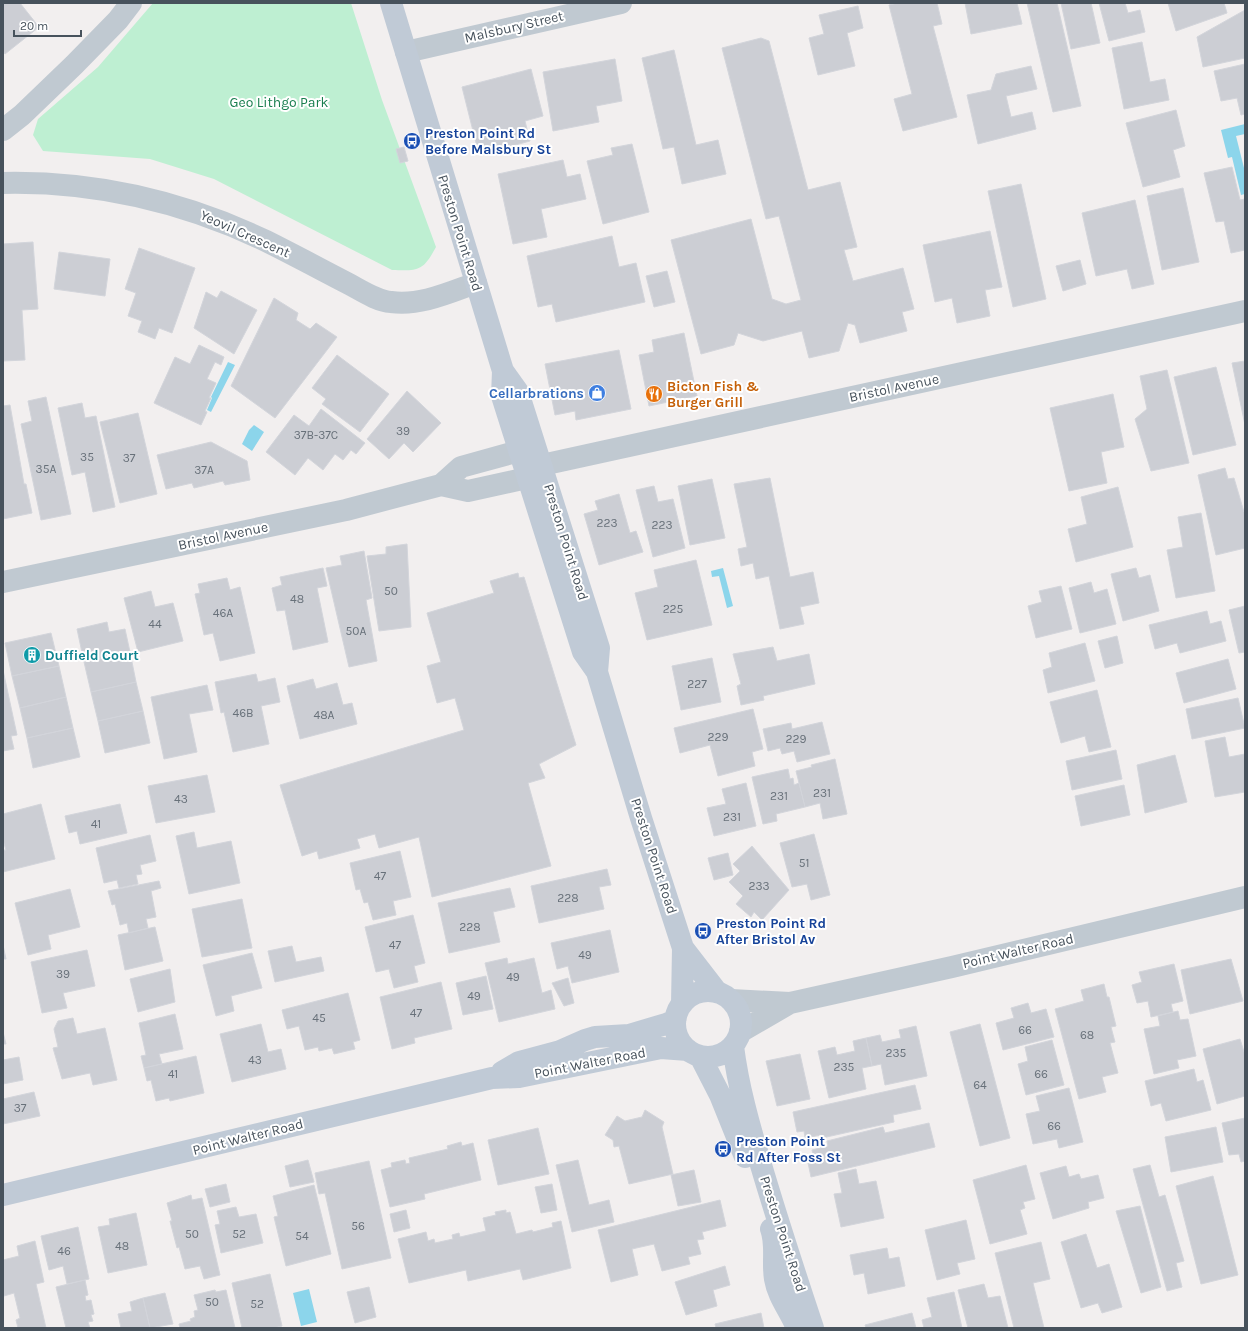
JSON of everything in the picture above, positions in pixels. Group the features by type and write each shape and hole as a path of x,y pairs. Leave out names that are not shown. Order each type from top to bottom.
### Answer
{"main road":[{"name":"Preston Point Road","path":"391,3 503,371 518,392 535,472 583,652 598,672 641,818 683,948 679,1010"},
{"name":"Preston Point Road","path":"503,371 502,396 519,451 535,472"},
{"name":"Preston Point Road","path":"683,948 724,996"},
{"name":"Point Walter Road","path":"492,1078 519,1062 560,1051 585,1040 595,1037 629,1035 666,1024 673,1021 689,997 697,992 707,990 724,996"},
{"path":"724,996 736,1006 740,1014 741,1023 737,1039"},
{"path":"679,1010 675,1026 677,1035 682,1043 694,1053"},
{"name":"Preston Point Road","path":"737,1039 736,1072 744,1106 773,1205 813,1328"},
{"name":"Point Walter Road","path":"3,1195 492,1078 519,1077 661,1048 709,1057 726,1052 737,1039"},
{"name":"Preston Point Road","path":"694,1053 720,1095 735,1131 772,1232 775,1248 774,1269 778,1293 797,1328"}],"street":[{"path":"3,129 22,115 74,65 118,20 131,3"},
{"name":"Malsbury Street","path":"406,52 621,3"},
{"name":"Yeovil Crescent","path":"3,183 39,182 96,188 150,198 229,224 365,292 389,302 417,302 476,284"},
{"name":"Bristol Avenue","path":"441,485 468,491 535,472 567,459 1245,311"},
{"name":"Bristol Avenue","path":"3,582 346,510 441,485 461,467 519,451"},
{"name":"Point Walter Road","path":"724,996 790,1003 952,967 1245,897"},
{"name":"Point Walter Road","path":"737,1039 790,1003"}],"green space":[{"name":"Geo Lithgo Park","path":"153,3 351,3 382,100 436,247 427,261 419,268 392,270 214,179 150,159 43,151 33,135 38,119 98,67"}],"water":[{"path":"1245,124 1245,134 1236,136 1245,172 1245,194 1241,195 1232,157 1228,158 1221,130"},
{"path":"228,362 235,365 211,412 207,410 212,398 211,397"},
{"path":"254,425 264,432 252,451 242,444 249,430"},
{"path":"723,568 733,606 727,608 719,576 712,577 711,571"},
{"path":"309,1289 317,1322 301,1326 293,1293"}],"building":[{"path":"3,3 20,3 39,27 5,54 3,51"},
{"path":"898,3 937,3 942,24 933,26 957,117 903,131 894,99 912,94 889,5"},
{"path":"965,3 1017,3 1022,24 971,34"},
{"path":"1027,3 1057,3 1081,106 1053,112"},
{"path":"1061,3 1091,3 1100,43 1071,49"},
{"path":"1099,3 1125,3 1128,13 1140,10 1145,32 1109,41"},
{"path":"1168,3 1224,3 1227,13 1176,31"},
{"path":"858,6 863,28 847,33 855,66 818,75 809,38 824,34 819,15"},
{"path":"1245,10 1245,58 1203,67 1197,37"},
{"path":"761,38 769,41 808,190 840,182 857,247 844,250 853,281 903,268 914,309 902,312 907,331 860,343 855,325 848,323 839,351 809,358 802,331 763,341 738,333 734,345 701,354 671,240 751,219 772,299 786,304 801,300 779,216 766,219 722,48"},
{"path":"1142,42 1150,82 1165,79 1169,100 1124,109 1112,48"},
{"path":"674,50 696,145 718,140 726,174 682,184 674,147 663,149 642,58"},
{"path":"615,59 622,101 596,106 599,122 553,131 543,72"},
{"path":"1245,64 1245,114 1241,115 1237,98 1221,101 1214,71"},
{"path":"1031,66 1037,89 1006,96 1011,117 1032,112 1036,129 978,144 967,95 991,90 996,74"},
{"path":"531,69 543,116 525,121 530,141 479,155 462,87"},
{"path":"1176,110 1185,146 1173,150 1180,177 1143,187 1126,123"},
{"path":"632,144 649,212 603,224 587,161 613,155 611,148"},
{"path":"404,147 408,161 400,163 396,149"},
{"path":"563,160 567,177 580,174 586,199 541,209 547,237 513,244 498,174"},
{"path":"1232,167 1240,200 1245,199 1245,250 1231,253 1224,221 1216,222 1204,173"},
{"path":"1021,184 1046,299 1013,307 988,191"},
{"path":"1183,188 1199,262 1162,270 1147,196"},
{"path":"1135,200 1154,284 1132,289 1127,269 1096,276 1082,213"},
{"path":"990,231 1002,287 985,290 990,316 957,323 952,298 935,302 923,245"},
{"path":"612,236 619,267 636,263 645,302 556,322 552,304 538,307 527,256"},
{"path":"33,242 38,309 22,310 25,360 3,361 3,244"},
{"path":"139,248 195,268 172,333 159,328 155,339 138,332 142,321 128,316 136,293 125,289"},
{"path":"59,252 110,259 105,296 54,289"},
{"path":"1080,260 1086,284 1063,291 1056,266"},
{"path":"667,271 675,302 654,307 646,276"},
{"path":"221,291 257,310 234,354 194,328 206,292 217,298"},
{"path":"274,298 298,313 296,320 310,329 316,323 337,337 275,418 231,386"},
{"path":"684,333 697,396 649,406 639,355 654,352 652,340"},
{"path":"199,345 224,357 221,365 215,362 207,379 216,383 209,398 211,398 205,411 207,412 201,425 154,403 175,357 190,364"},
{"path":"619,350 631,409 576,420 575,411 555,415 545,364"},
{"path":"337,355 389,394 360,432 322,404 326,399 312,388"},
{"path":"1245,361 1245,425 1232,363"},
{"path":"1216,367 1236,445 1193,455 1174,377"},
{"path":"1167,370 1189,463 1151,471 1135,419 1147,409 1140,376"},
{"path":"407,391 441,423 413,452 404,443 389,459 367,439"},
{"path":"1113,394 1124,447 1101,452 1107,483 1069,491 1050,408"},
{"path":"46,397 71,514 41,520 21,424 32,421 28,401"},
{"path":"82,403 85,418 96,416 115,507 93,512 85,472 72,475 58,408"},
{"path":"10,405 24,484 26,484 32,513 3,519 3,406"},
{"path":"321,409 365,443 356,454 351,450 343,460 335,454 323,470 308,458 295,475 266,452 294,415 309,426"},
{"path":"138,413 157,494 120,503 100,422"},
{"path":"211,442 247,461 250,480 225,485 223,481 194,488 192,483 166,489 157,455"},
{"path":"1225,468 1228,479 1234,478 1244,512 1245,511 1245,548 1216,555 1198,475"},
{"path":"770,478 790,577 813,572 819,603 800,607 804,624 780,629 769,576 756,579 753,563 741,566 738,549 747,547 734,484"},
{"path":"712,479 725,538 690,545 678,486"},
{"path":"654,486 658,502 673,499 685,548 653,557 636,490"},
{"path":"1118,487 1133,547 1076,562 1068,529 1087,524 1081,497"},
{"path":"619,494 630,533 636,531 643,552 599,565 584,514 598,510 595,501"},
{"path":"1201,513 1215,591 1176,598 1167,550 1183,547 1178,517"},
{"path":"407,544 411,627 379,631 367,556 386,554 386,547"},
{"path":"364,551 372,598 366,600 377,661 349,667 326,568 342,565 340,556"},
{"path":"696,560 712,625 647,640 635,593 658,587 654,570"},
{"path":"323,568 327,586 317,588 328,642 293,650 285,610 277,611 272,588 282,585 280,577"},
{"path":"1136,568 1139,578 1150,575 1159,611 1123,621 1111,574"},
{"path":"518,573 519,578 524,577 576,745 539,764 545,778 528,783 551,866 432,897 419,837 379,848 375,834 357,839 360,848 319,859 317,851 302,856 280,785 464,730 455,698 437,703 427,666 441,662 427,613 494,593 490,581"},
{"path":"227,578 230,590 240,587 255,653 220,661 213,633 204,635 195,594 200,593 198,584"},
{"path":"1091,582 1094,593 1107,589 1116,624 1080,633 1069,588"},
{"path":"1061,586 1072,629 1036,638 1028,606 1042,602 1039,591"},
{"path":"151,591 155,607 173,603 183,641 138,652 124,598"},
{"path":"1245,606 1245,652 1239,653 1229,610"},
{"path":"1207,611 1210,624 1221,621 1226,641 1180,653 1177,643 1155,649 1149,625"},
{"path":"107,622 109,632 125,629 130,652 84,662 77,629"},
{"name":"Duffield Court","path":"51,633 59,666 12,676 5,643"},
{"path":"1117,636 1123,663 1105,668 1098,641"},
{"path":"1085,643 1095,681 1048,693 1043,670 1052,667 1049,653"},
{"path":"773,647 777,661 809,654 815,684 763,696 764,700 741,705 737,686 741,684 733,654"},
{"path":"130,652 136,682 91,692 84,662"},
{"path":"712,658 721,702 681,710 672,666"},
{"path":"1228,659 1236,689 1184,703 1176,673"},
{"path":"59,666 66,697 20,708 12,676"},
{"path":"3,670 17,735 11,736 14,749 3,751"},
{"path":"256,674 258,682 275,678 280,702 261,706 269,744 233,752 224,712 221,713 215,682"},
{"path":"313,679 316,689 337,683 343,705 352,703 357,724 300,739 287,686"},
{"path":"136,682 143,711 98,721 91,692"},
{"path":"207,685 213,710 189,714 197,752 164,759 151,697"},
{"path":"1097,690 1111,747 1089,752 1085,736 1061,743 1050,702"},
{"path":"66,697 73,728 27,738 20,708"},
{"path":"1238,698 1245,728 1192,739 1186,709"},
{"path":"753,709 763,749 752,752 755,766 718,776 710,745 680,753 674,728"},
{"path":"143,711 150,743 105,753 98,721"},
{"path":"822,722 830,754 797,762 794,751 782,754 780,748 768,751 763,729 791,723 792,729"},
{"path":"73,728 80,757 33,768 27,738"},
{"path":"1225,737 1229,757 1245,754 1245,792 1215,797 1205,741"},
{"path":"1116,750 1122,779 1072,790 1066,761"},
{"path":"1175,755 1187,802 1145,813 1137,765"},
{"path":"835,759 847,814 823,819 820,803 805,807 796,771 812,767 811,765"},
{"path":"788,769 790,779 793,778 794,785 799,783 805,807 776,814 777,821 763,824 752,777"},
{"path":"207,775 215,812 156,823 148,786"},
{"path":"746,783 756,826 714,836 707,808 726,804 722,789"},
{"path":"1124,785 1130,815 1081,826 1075,796"},
{"path":"41,804 55,859 3,872 3,850 6,850 3,840 3,814"},
{"path":"120,804 127,833 80,844 77,831 69,833 65,816"},
{"path":"194,832 197,848 231,841 240,883 189,894 176,836"},
{"path":"814,834 830,895 811,900 807,884 792,887 780,843"},
{"path":"150,835 156,861 140,865 142,874 136,875 138,884 119,888 117,880 104,883 96,848"},
{"path":"752,846 789,890 762,920 754,912 751,917 736,904 743,896 729,882 740,871 733,864"},
{"path":"400,851 411,897 393,901 396,915 373,920 368,902 364,903 360,889 356,890 350,863"},
{"path":"728,853 733,875 714,880 708,858"},
{"path":"607,869 611,885 599,887 604,909 539,923 531,886"},
{"path":"159,881 161,888 151,891 156,917 146,919 148,928 129,933 127,923 120,925 115,904 112,905 108,891"},
{"path":"510,888 515,907 493,912 500,942 449,953 438,903"},
{"path":"70,889 80,927 48,935 51,949 28,955 15,903"},
{"path":"242,899 252,948 202,957 192,909"},
{"path":"413,915 425,963 414,966 418,982 394,988 389,969 376,972 365,927"},
{"path":"155,927 163,961 125,970 118,935"},
{"path":"610,930 619,972 572,983 568,966 557,969 551,943"},
{"path":"3,945 6,959 3,959"},
{"path":"292,946 296,962 321,957 324,971 275,982 268,951"},
{"path":"87,950 95,986 63,993 67,1008 42,1013 31,962"},
{"path":"252,953 262,988 231,996 234,1011 216,1016 203,965"},
{"path":"507,958 508,964 534,958 542,993 551,990 555,1009 499,1022 485,963"},
{"path":"1231,959 1243,1001 1190,1014 1181,970"},
{"path":"1174,964 1183,1001 1171,1004 1173,1012 1151,1017 1148,1001 1137,1003 1132,985 1142,982 1139,972"},
{"path":"170,969 175,1002 138,1012 130,979"},
{"path":"486,976 493,1009 463,1015 456,983"},
{"path":"568,978 574,1003 564,1006 552,983"},
{"path":"441,982 452,1029 414,1038 415,1043 392,1049 380,997"},
{"path":"1104,984 1107,997 1109,997 1116,1026 1111,1027 1115,1042 1110,1043 1118,1073 1102,1077 1106,1092 1079,1099 1055,1009 1084,1001 1081,990"},
{"path":"348,993 360,1040 353,1042 355,1049 334,1054 332,1048 319,1051 318,1047 305,1050 299,1026 287,1029 282,1010"},
{"path":"1028,1003 1031,1013 1046,1009 1054,1037 1003,1050 996,1023 1014,1018 1011,1008"},
{"path":"1178,1011 1180,1020 1188,1019 1196,1056 1177,1060 1179,1068 1154,1074 1144,1029 1160,1026 1158,1016"},
{"path":"175,1014 183,1049 159,1054 162,1064 144,1068 141,1056 146,1055 139,1023"},
{"path":"73,1018 77,1034 105,1028 117,1080 93,1085 90,1073 62,1079 53,1048 58,1047 54,1029 58,1021"},
{"path":"261,1024 268,1052 281,1049 286,1069 232,1082 220,1034"},
{"path":"980,1024 1010,1138 980,1146 950,1032"},
{"path":"916,1026 927,1076 885,1085 881,1064 872,1066 866,1038 880,1035 882,1042 901,1038 899,1030"},
{"path":"3,1032 6,1044 3,1044"},
{"path":"866,1038 872,1066 862,1068 866,1089 829,1098 818,1051 835,1047 837,1055 855,1051 853,1041"},
{"path":"1240,1039 1245,1055 1245,1096 1217,1104 1203,1049"},
{"path":"1052,1040 1064,1085 1026,1095 1018,1064 1028,1061 1025,1047"},
{"path":"800,1054 810,1099 777,1106 766,1061"},
{"path":"196,1056 204,1093 170,1101 169,1098 156,1101 151,1080 147,1081 144,1068"},
{"path":"19,1057 23,1080 3,1084 3,1060"},
{"path":"1194,1069 1197,1082 1203,1080 1211,1110 1166,1121 1161,1103 1151,1106 1145,1081"},
{"path":"915,1085 921,1109 893,1115 894,1122 822,1138 821,1135 805,1138 804,1131 797,1132 793,1112"},
{"path":"1069,1088 1083,1142 1059,1148 1057,1139 1033,1144 1026,1114 1040,1111 1036,1096"},
{"path":"34,1092 40,1116 3,1124 3,1099"},
{"path":"645,1110 664,1122 662,1127 673,1174 629,1184 619,1146 614,1147 613,1140 605,1135 617,1116 625,1121 642,1117"},
{"path":"1245,1118 1245,1161 1241,1162 1239,1154 1229,1155 1222,1123"},
{"path":"929,1123 935,1147 811,1177 807,1158 814,1157 812,1150 828,1146 827,1141 883,1127 885,1133"},
{"path":"1216,1127 1223,1162 1171,1172 1165,1137"},
{"path":"538,1128 549,1174 498,1185 488,1140"},
{"path":"461,1142 462,1146 473,1143 481,1180 424,1194 425,1199 390,1207 381,1170 392,1167 391,1163 405,1160 406,1164 410,1163 409,1158 448,1149 447,1146"},
{"path":"308,1160 314,1182 290,1187 285,1166"},
{"path":"578,1160 589,1205 609,1200 614,1222 572,1232 556,1165"},
{"path":"369,1161 391,1258 342,1269 325,1193 319,1194 315,1173"},
{"path":"1026,1165 1035,1199 1023,1202 1025,1208 1020,1210 1027,1234 990,1244 973,1180"},
{"path":"1150,1165 1159,1197 1165,1195 1184,1261 1176,1263 1182,1287 1167,1291 1133,1169"},
{"path":"1066,1166 1069,1177 1079,1174 1081,1179 1098,1175 1104,1198 1088,1202 1089,1208 1053,1219 1040,1173"},
{"path":"856,1169 859,1184 876,1181 884,1218 841,1227 834,1194 842,1193 838,1173"},
{"path":"694,1170 701,1202 678,1206 671,1175"},
{"path":"1213,1176 1238,1275 1201,1284 1176,1186"},
{"path":"226,1184 230,1202 210,1207 205,1189"},
{"path":"552,1184 557,1210 541,1213 535,1187"},
{"path":"314,1185 331,1254 286,1266 274,1217 278,1216 273,1196"},
{"path":"191,1195 192,1200 202,1198 220,1275 204,1279 200,1266 185,1269 179,1247 177,1248 167,1203"},
{"path":"720,1200 726,1226 702,1232 704,1239 697,1240 701,1254 688,1257 690,1264 662,1271 654,1244 632,1249 638,1275 611,1282 598,1230"},
{"path":"1140,1206 1161,1287 1141,1293 1116,1211"},
{"path":"236,1207 239,1217 256,1214 263,1243 221,1253 215,1225 220,1224 217,1211"},
{"path":"406,1210 410,1228 394,1232 390,1214"},
{"path":"506,1210 506,1213 510,1212 516,1234 553,1227 552,1223 561,1221 571,1268 523,1280 520,1269 468,1281 466,1270 409,1283 398,1239 426,1232 428,1241 434,1239 435,1243 453,1239 452,1235 459,1233 460,1237 486,1231 483,1218 496,1215 495,1212"},
{"path":"136,1213 147,1265 108,1273 98,1227 110,1225 109,1219"},
{"path":"966,1220 975,1259 957,1263 960,1274 937,1280 925,1230"},
{"path":"78,1227 89,1279 67,1284 63,1266 49,1270 41,1236"},
{"path":"1086,1234 1097,1268 1109,1264 1122,1307 1102,1313 1098,1303 1081,1308 1061,1242"},
{"path":"35,1241 44,1282 36,1284 46,1328 18,1328 16,1320 20,1318 14,1293 4,1296 3,1260 19,1256 17,1246"},
{"path":"1041,1242 1050,1279 1033,1283 1044,1328 1014,1328 995,1253"},
{"path":"887,1248 889,1259 899,1257 905,1286 868,1294 864,1273 854,1275 850,1255"},
{"path":"725,1266 730,1285 713,1290 717,1306 686,1315 675,1282"},
{"path":"270,1274 282,1326 273,1328 242,1328 232,1283"},
{"path":"85,1280 88,1295 85,1296 86,1301 91,1300 94,1314 91,1315 93,1321 88,1322 90,1328 66,1328 56,1287"},
{"path":"984,1284 988,1298 1000,1296 1008,1328 968,1328 958,1290"},
{"path":"369,1287 376,1317 355,1323 347,1292"},
{"path":"215,1290 216,1292 226,1290 235,1328 180,1328 179,1324 191,1321 190,1319 195,1317 194,1311 198,1310 194,1295"},
{"path":"954,1292 962,1328 924,1328 922,1320 932,1317 927,1298"},
{"path":"165,1293 173,1324 150,1328 143,1298"},
{"path":"143,1298 150,1328 121,1328 118,1314 132,1311 130,1302"},
{"path":"761,1313 764,1328 716,1328 715,1324"},
{"path":"912,1313 916,1328 866,1328 865,1325"}],"place":[{"name":"Preston Point Rd Before Malsbury St","path":"412,141"},
{"name":"Cellarbrations","path":"597,393"},
{"name":"Bicton Fish & Burger Grill","path":"654,394"},
{"name":"Duffield Court","path":"32,655"},
{"name":"Preston Point Rd After Bristol Av","path":"703,931"},
{"name":"Preston Point Rd After Foss St","path":"723,1149"}]}
